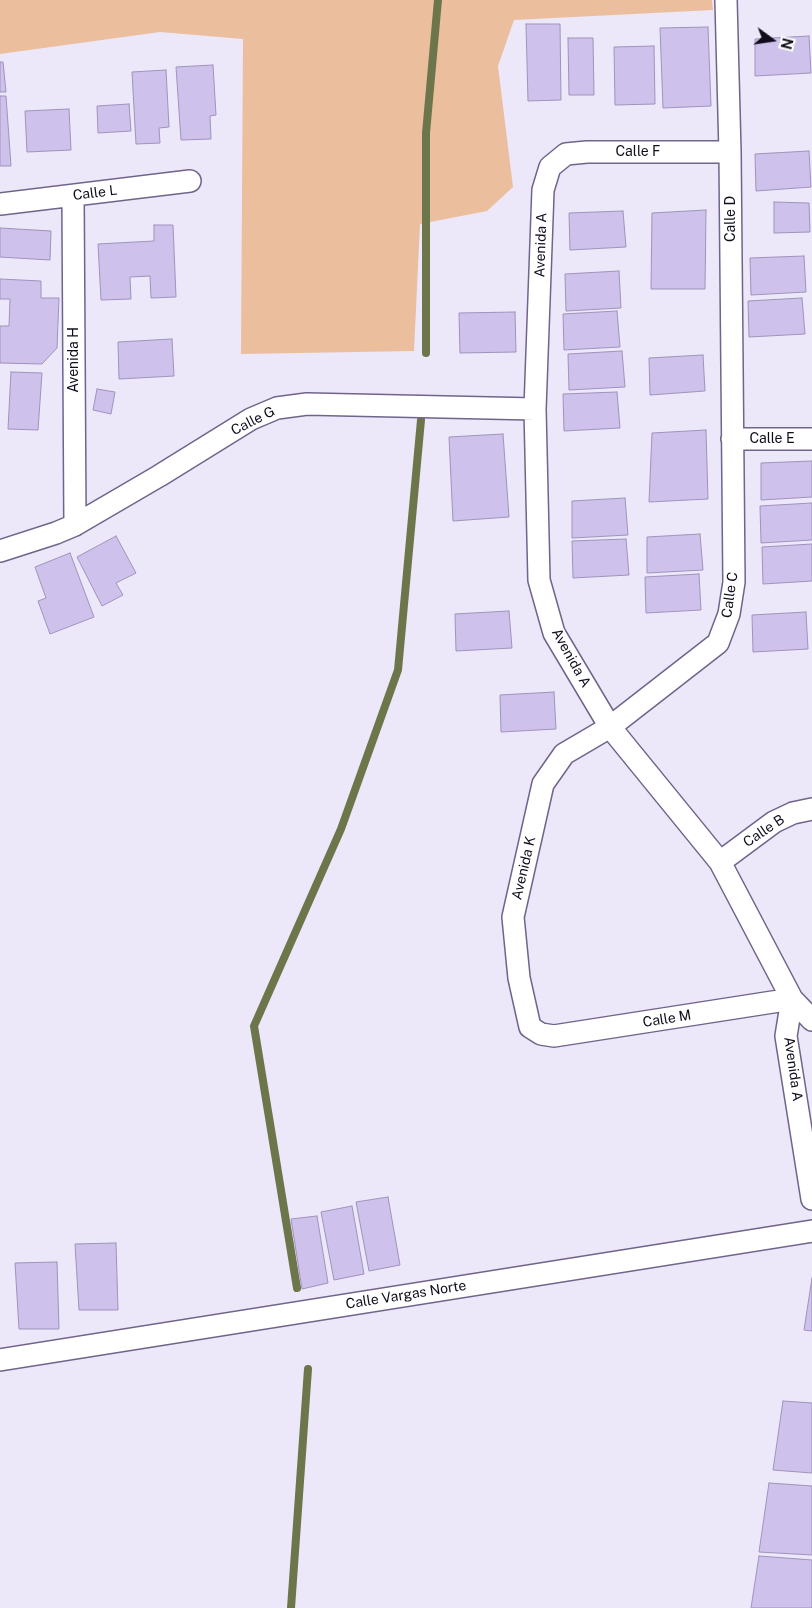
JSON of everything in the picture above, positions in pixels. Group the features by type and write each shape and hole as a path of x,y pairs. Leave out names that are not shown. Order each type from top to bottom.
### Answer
{"street":[{"name":"Calle D","path":"726,0 730,152 732,439"},
{"name":"Calle F","path":"550,167 566,154 587,152 730,152"},
{"name":"Avenida A","path":"550,167 543,190 535,409 539,580 554,632 610,727 720,862 792,999 812,1020"},
{"name":"Calle L","path":"0,204 190,181"},
{"name":"Avenida H","path":"73,196 75,525"},
{"name":"Calle G","path":"0,552 75,525 251,419 277,408 307,404 535,409"},
{"name":"Calle E","path":"732,439 812,439"},
{"name":"Calle C","path":"610,727 718,643 730,614 734,582 732,439"},
{"name":"Avenida K","path":"541,1034 530,1027 519,978 513,917 543,784 564,754 610,727"},
{"name":"Calle B","path":"720,862 774,822 794,813 812,808"},
{"name":"Avenida A","path":"792,999 786,1036 812,1199"},
{"name":"Calle M","path":"541,1034 554,1036 792,999"},
{"name":"Calle Vargas Norte","path":"0,1360 812,1231"}],"shaded area":[{"path":"0,0 712,0 713,10 514,20 498,66 513,187 487,211 420,224 414,351 241,354 243,39 160,32 0,54"}],"building":[{"path":"526,24 560,24 561,100 528,101"},
{"path":"708,27 711,106 663,108 660,28"},
{"path":"809,36 811,73 755,76 755,39"},
{"path":"568,38 593,38 594,95 569,95"},
{"path":"654,46 655,104 615,105 614,47"},
{"path":"0,62 3,62 6,92 0,92"},
{"path":"213,65 216,115 210,116 211,139 181,140 176,67"},
{"path":"166,70 169,127 159,128 160,143 136,144 132,72"},
{"path":"0,96 6,96 11,166 0,166"},
{"path":"129,104 131,131 98,133 97,106"},
{"path":"69,109 71,150 27,152 25,111"},
{"path":"809,151 811,187 756,191 755,154"},
{"path":"774,202 809,203 810,232 774,233"},
{"path":"706,210 705,289 651,289 652,213"},
{"path":"623,211 626,247 570,250 569,213"},
{"path":"154,225 173,225 176,297 151,298 150,276 130,277 131,299 101,300 98,244 154,241"},
{"path":"0,228 51,231 50,260 0,257"},
{"path":"804,256 806,292 751,295 750,258"},
{"path":"619,271 621,308 566,311 565,274"},
{"path":"0,279 41,281 41,298 59,298 57,348 42,364 0,363 0,326 9,326 10,299 0,299"},
{"path":"802,298 805,334 749,337 748,301"},
{"path":"617,311 620,347 564,350 563,314"},
{"path":"515,312 516,352 460,353 459,313"},
{"path":"172,339 174,376 119,379 118,342"},
{"path":"622,351 625,387 569,390 568,354"},
{"path":"703,355 705,391 650,395 649,358"},
{"path":"11,372 42,373 38,430 8,429"},
{"path":"97,389 115,392 111,414 93,410"},
{"path":"617,392 620,428 564,431 563,394"},
{"path":"706,430 708,499 649,502 652,433"},
{"path":"503,434 509,517 453,521 449,437"},
{"path":"812,461 812,497 761,500 761,463"},
{"path":"625,498 628,535 572,538 572,501"},
{"path":"812,503 812,540 761,543 760,506"},
{"path":"700,534 703,570 647,573 647,537"},
{"path":"116,536 136,573 116,583 123,595 102,606 77,557"},
{"path":"626,539 629,575 573,578 572,541"},
{"path":"812,544 812,581 763,584 762,547"},
{"path":"70,553 94,617 50,634 38,601 46,598 35,567"},
{"path":"699,574 701,610 646,613 645,577"},
{"path":"509,611 512,648 456,651 455,614"},
{"path":"806,612 808,649 753,652 752,615"},
{"path":"554,692 556,729 501,732 500,695"},
{"path":"388,1197 400,1265 369,1271 356,1202"},
{"path":"352,1206 364,1274 334,1280 321,1212"},
{"path":"317,1216 328,1283 302,1289 291,1219"},
{"path":"116,1243 118,1310 79,1310 75,1244"},
{"path":"57,1262 59,1329 19,1329 15,1263"},
{"path":"812,1278 812,1331 804,1330"},
{"path":"783,1401 812,1403 812,1473 773,1470"},
{"path":"769,1483 812,1486 812,1555 759,1552"},
{"path":"759,1556 812,1560 812,1608 751,1608"}],"waterway":[{"path":"426,353 426,133 438,0"},
{"path":"297,1288 254,1026 341,829 398,670 421,420"},
{"path":"291,1608 308,1369"}]}
